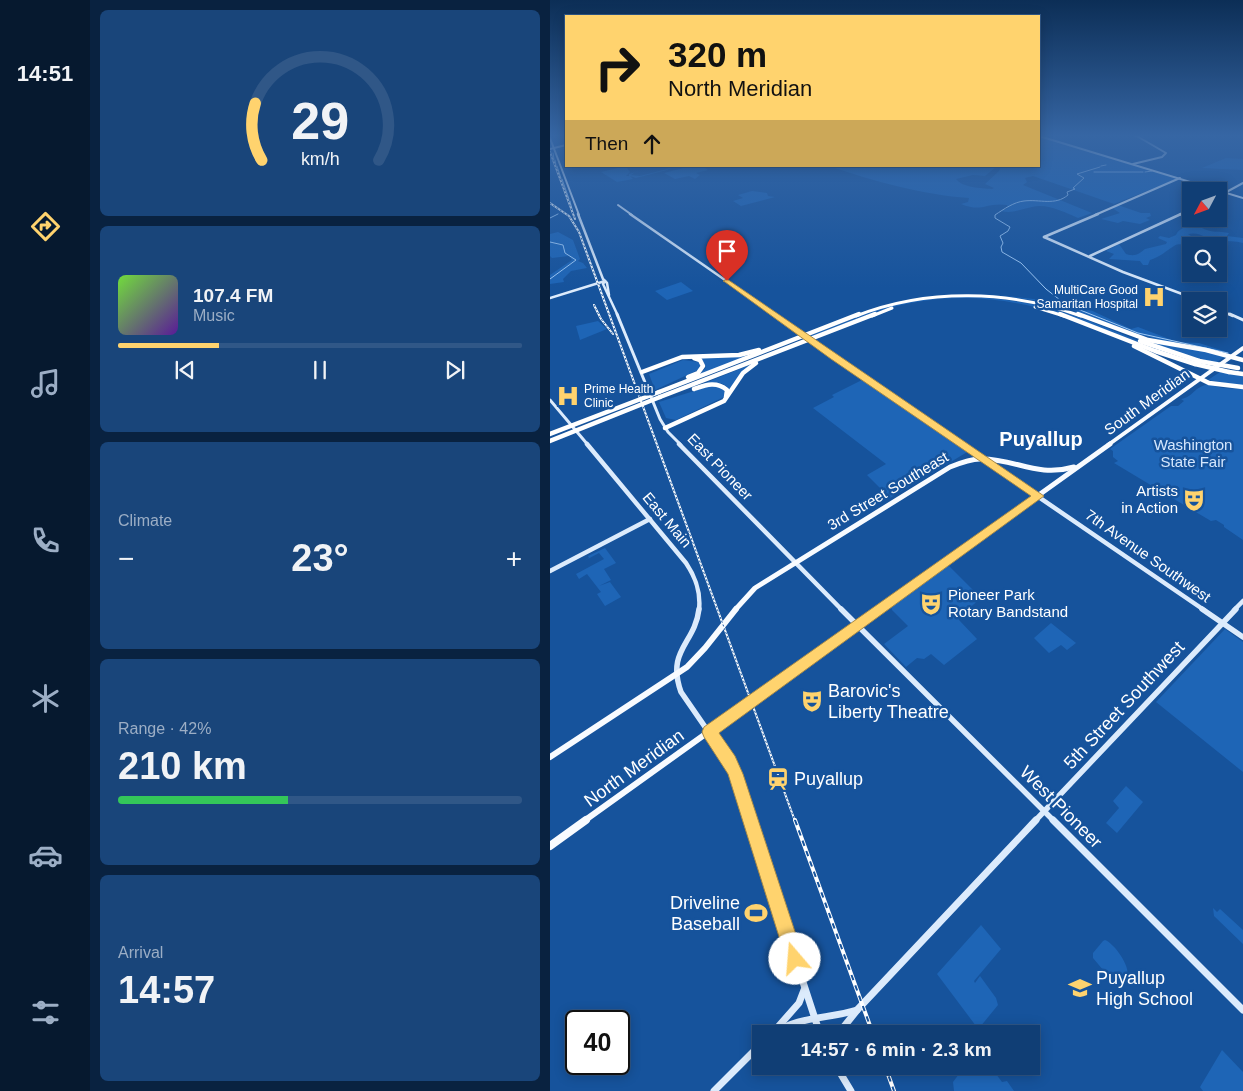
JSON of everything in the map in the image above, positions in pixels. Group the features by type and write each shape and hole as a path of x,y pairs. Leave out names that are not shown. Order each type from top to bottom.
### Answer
{"highway":[{"path":"642,373 682,357 748,353 892,304 933,297 991,296 1052,307 1148,340 1206,350 1243,359"},
{"path":"550,434 896,307 954,299 990,300 1022,304 1070,317 1160,353 1195,364 1243,374"},
{"path":"1052,307 1161,349 1199,361 1240,369"},
{"path":"1070,317 1200,379 1217,385 1243,387"},
{"path":"550,441 841,322"},
{"path":"665,427 724,401 743,372 753,365 846,324"},
{"path":"1242,352 1240,356 1243,359"},
{"path":"642,373 685,358 695,358 702,362 703,366 698,373 660,395"},
{"path":"660,395 708,384 720,385 727,391 726,395 719,402 665,427"}],"main road":[{"name":"South Meridian","path":"784,678 1243,348"},
{"name":"South Meridian","path":"1232,357 1242,352"},
{"name":"3rd Street Southeast","path":"550,757 675,676 704,652 755,588 945,469 966,461 986,459 1044,472 1066,470 1082,464"},
{"name":"North Meridian","path":"550,846 784,678"}],"street":[{"name":"East Pioneer","path":"568,186 604,281 607,294 665,427 858,626"},
{"path":"1162,186 1044,237 1182,294"},
{"path":"1228,193 1243,198"},
{"name":"7th Avenue Southwest","path":"618,205 816,344 1243,637"},
{"path":"1090,256 1182,213"},
{"path":"550,298 604,281"},
{"path":"1227,313 1243,320"},
{"name":"East Main","path":"550,400 690,568 700,595 699,611 677,658 675,676"},
{"path":"550,571 650,519"},
{"name":"5th Street Southwest","path":"845,1025 858,1009 1243,601"},
{"name":"West Pioneer","path":"858,626 1243,1010"},
{"path":"675,676 681,692 730,761 817,1025"},
{"path":"780,1025 799,1003 804,994 804,986"},
{"path":"786,1025 832,1017 858,1009"},
{"path":"714,1091 752,1053"},
{"path":"841,1075 851,1091"}],"green space":[{"path":"898,186 968,186 994,188 989,186 1025,186 1092,213 1078,218 1044,206 1009,212 1001,211 1008,208 1007,205 1000,204 974,208 961,204 968,202 969,198 934,194"},
{"path":"1062,186 1160,186 1114,204"},
{"path":"752,191 767,193 768,196 775,197 741,206 733,201 743,198 738,195"},
{"path":"1118,205 1141,213 1150,213 1151,216 1146,218 1150,220 1140,224 1123,221 1118,223 1101,219 1120,213 1112,208"},
{"path":"1182,228 1202,228 1229,233 1227,236 1243,238 1243,243 1227,241 1227,237 1206,237 1192,233 1188,234 1191,236 1189,237 1182,237 1182,244 1174,246 1160,256 1150,260 1148,265 1143,265 1140,261 1109,259 1114,254 1106,251 1119,244 1126,254 1139,254 1145,249 1166,244 1167,242 1158,238 1160,236 1169,238 1176,235"},
{"path":"558,232 573,240 580,259 578,261 587,268 571,271 563,279 564,282 550,284 550,275 572,260 569,256 552,258 550,256 550,234"},
{"path":"681,282 693,291 667,300 655,291"},
{"path":"1000,295 1050,301 1067,299 1131,329 1138,327 1177,342 1199,343 1227,352 1163,341 1055,304"},
{"path":"961,297 1007,300 1052,309 1086,320 1186,359 1183,360 1077,319 1042,309 1006,301 970,298 932,300 893,307 811,337 809,336 887,306 918,300"},
{"path":"598,321 607,329 580,340 576,326"},
{"path":"1142,339 1198,349 1224,357 1216,363 1172,351"},
{"path":"749,355 686,380 701,373 706,367 703,361 695,357"},
{"path":"683,360 698,362 701,365 700,369 655,390 649,374"},
{"path":"757,362 751,365 730,390 721,383 715,382 685,391"},
{"path":"1220,372 1243,376 1243,386 1208,380"},
{"path":"862,380 969,451 890,498 867,475 886,464 813,408 834,397 832,395"},
{"name":"Washington State Fair","path":"1208,384 1222,388 1243,389 1243,540 1216,520 1211,521 1114,463 1118,461 1113,457 1113,451 1110,449 1171,406 1178,406 1184,401 1181,399"},
{"path":"710,386 722,388 725,392 724,397 676,420 666,418 659,402"},
{"path":"605,548 616,563 604,569 611,580 599,586 610,582 621,597 605,606 597,594 601,592 587,574 579,579 576,574 604,559 599,553 584,561 589,558 588,556"},
{"path":"949,566 981,598 959,617 959,620 977,639 944,665 931,654 924,659 917,658 906,667 884,644 908,626 892,610 891,606"},
{"path":"1051,623 1076,643 1067,650 1061,645 1049,653 1034,638"},
{"path":"1225,629 1243,642 1243,772 1156,702"},
{"path":"1126,786 1143,802 1117,833 1106,823 1119,808 1113,801"},
{"path":"1213,908 1217,912 1220,909 1243,930 1243,944 1214,916"},
{"path":"981,925 1001,949 974,981 975,983 980,976 996,998 998,1005 982,1025 975,1025 937,974"},
{"path":"1105,940 1117,950 1127,967 1126,977 1119,985 1114,983 1093,958 1093,953"},
{"path":"1222,1050 1243,1072 1243,1091 1203,1091 1200,1087"},
{"path":"958,1075 997,1075 1002,1082 1007,1081 1014,1091 954,1091 953,1082"}],"waterway":[{"path":"564,186 569,199"},
{"path":"1075,186 1073,188 1075,189 1067,192 1068,195 1058,200 1020,202 1009,206 995,215 995,218 1010,227 1008,231 1000,236 1003,243 1001,247 1002,252 1021,263 1046,289 1065,304 1138,333 1228,353"},
{"path":"570,201 572,209"},
{"path":"550,218 558,214"},
{"path":"550,242 563,245 565,253 576,260 550,279"}],"railway":[{"path":"563,186 575,219"},
{"path":"550,203 569,216 579,232 795,821"},
{"path":"594,305 601,319 613,334"},
{"path":"795,820 870,1025"},
{"path":"888,1075 894,1091"}],"place":[{"name":"MultiCare Good Samaritan Hospital","path":"1154,297"},
{"name":"Prime Health Clinic","path":"568,396"},
{"name":"Artists in Action","path":"1194,500"},
{"name":"Pioneer Park Rotary Bandstand","path":"931,604"},
{"name":"Barovic's Liberty Theatre","path":"812,701"},
{"name":"Puyallup","path":"778,779"},
{"name":"Driveline Baseball","path":"756,913"},
{"name":"Puyallup High School","path":"1080,988"}],"district":[{"name":"Puyallup","path":"1041,439"}],"route":[{"path":"727,281 834,357 1039,496 709,732 730,761 735,774 795,959"}]}
